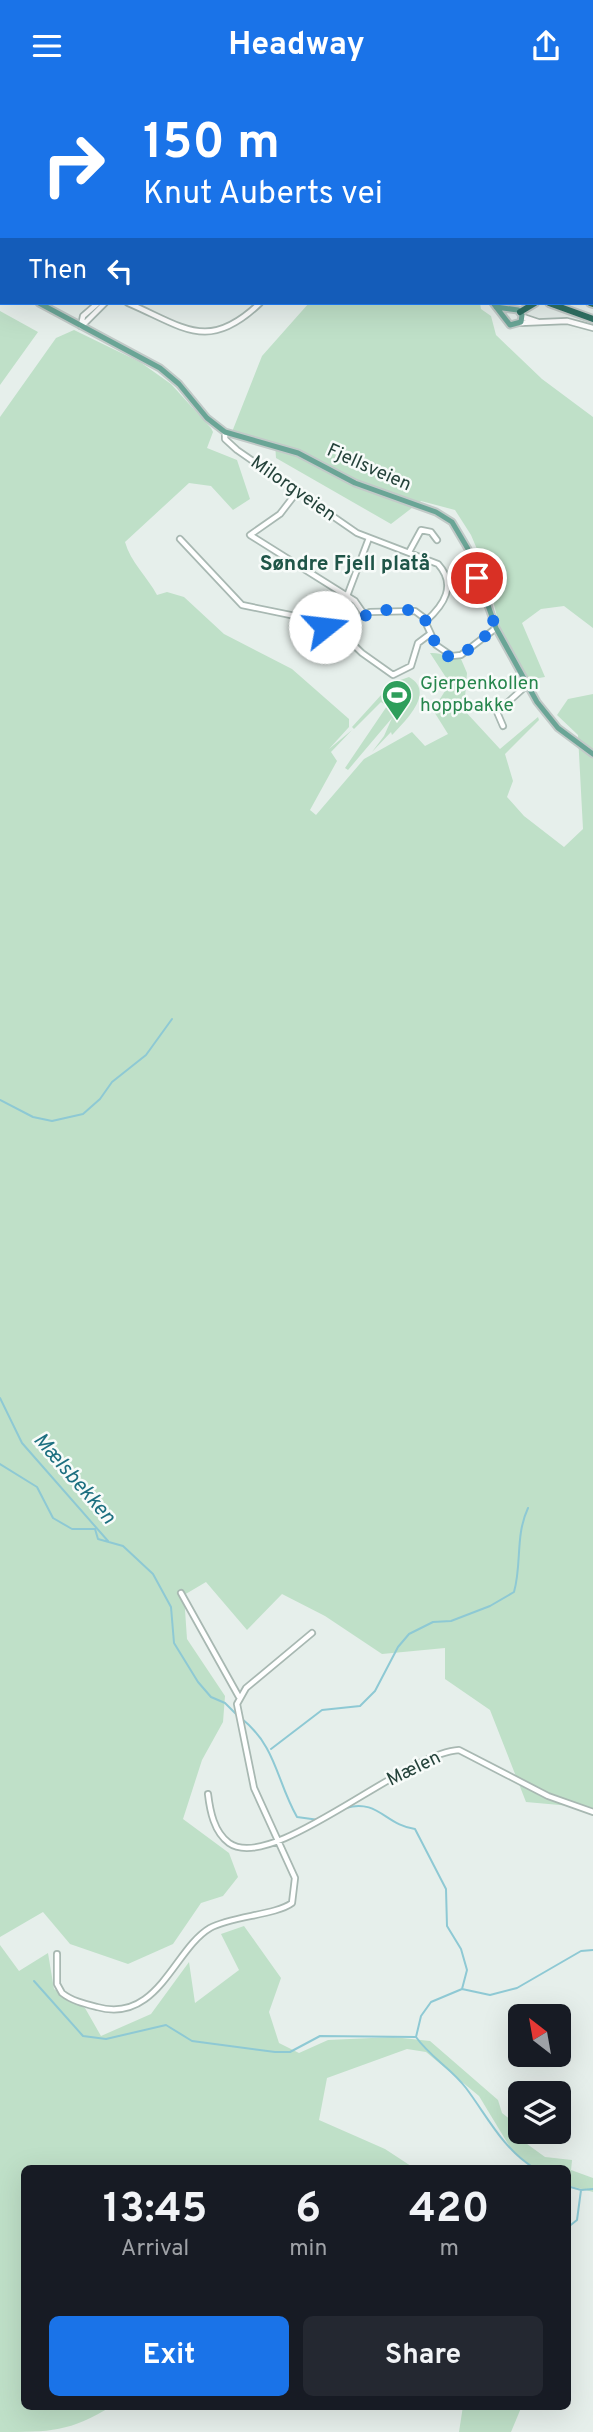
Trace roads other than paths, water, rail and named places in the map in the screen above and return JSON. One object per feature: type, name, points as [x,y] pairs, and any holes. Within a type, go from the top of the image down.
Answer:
[{"type":"highway","points":[[521,317],[533,305]]},
{"type":"highway","points":[[555,305],[593,317]]},
{"type":"highway","points":[[569,305],[593,317]]},
{"type":"main road","name":"Fjellsveien","points":[[42,305],[160,368],[179,384],[207,418],[225,432],[298,453],[368,489],[447,518],[458,529],[468,549],[496,628],[527,685],[552,722],[593,754]]},
{"type":"main road","points":[[495,305],[510,311],[521,317],[512,325],[495,305]]},
{"type":"main road","points":[[506,318],[510,311]]},
{"type":"street","points":[[81,327],[83,316],[96,305]]},
{"type":"street","points":[[81,327],[103,305]]},
{"type":"street","points":[[133,305],[201,333],[225,330],[257,305]]},
{"type":"street","points":[[521,317],[539,323],[574,321],[593,328]]},
{"type":"street","name":"Milorgveien","points":[[225,432],[225,439],[231,446],[369,538],[435,561],[448,583],[443,604],[426,621]]},
{"type":"street","points":[[297,492],[281,514],[250,535],[347,596],[364,614]]},
{"type":"street","points":[[410,552],[421,530],[431,532],[437,540]]},
{"type":"street","points":[[347,596],[369,538]]},
{"type":"street","points":[[180,539],[242,604],[303,617],[337,629],[375,611],[410,611],[421,614],[440,650],[456,656],[496,628]]},
{"type":"street","points":[[337,629],[362,653],[393,675],[411,666],[418,643],[430,634]]},
{"type":"street","points":[[503,726],[497,712],[527,685]]},
{"type":"street","points":[[57,1954],[57,1984],[60,1990],[71,1999],[111,2010],[140,2000],[159,1987],[209,1929],[290,1904],[295,1878],[251,1779],[239,1721],[239,1697],[181,1593]]},
{"type":"street","points":[[239,1697],[312,1633]]},
{"type":"street","name":"Mælen","points":[[277,1842],[411,1767],[454,1750],[467,1753],[548,1796],[593,1812]]},
{"type":"street","points":[[208,1794],[212,1818],[230,1843],[253,1847],[277,1842]]},
{"type":"waterway","points":[[0,1100],[33,1117],[52,1121],[83,1114],[100,1099],[112,1082],[146,1055],[172,1019]]},
{"type":"waterway","name":"Mælsbekken","points":[[0,1398],[22,1443],[108,1541]]},
{"type":"waterway","points":[[0,1464],[37,1487],[53,1518],[72,1529],[95,1529],[98,1539],[123,1546],[153,1574],[171,1607],[174,1643],[198,1682],[211,1697],[225,1703],[237,1715]]},
{"type":"waterway","points":[[271,1749],[322,1710],[360,1706],[375,1691],[398,1647],[409,1634],[433,1622],[451,1621],[490,1606],[514,1592],[521,1529],[528,1508]]},
{"type":"waterway","points":[[241,1718],[253,1729],[269,1752],[297,1817],[319,1820]]},
{"type":"waterway","points":[[346,1808],[357,1806],[374,1809],[405,1827],[415,1829],[446,1889],[447,1926],[461,1949],[467,1970],[462,1989]]},
{"type":"waterway","points":[[530,2165],[504,2142],[460,2081],[416,2037],[421,2016],[431,2002],[462,1989],[490,1995],[517,1988],[581,1951],[593,1950]]},
{"type":"waterway","points":[[34,1981],[83,2036],[106,2039],[166,2025],[192,2041],[275,2052],[290,2052],[320,2036],[416,2037]]},
{"type":"waterway","points":[[571,2187],[593,2189]]},
{"type":"waterway","points":[[571,2225],[577,2220],[581,2190]]},
{"type":"place","name":"Gjerpenkollen hoppbakke","points":[[397,722]]},
{"type":"district","name":"Søndre Fjell platå","points":[[345,564]]}]
